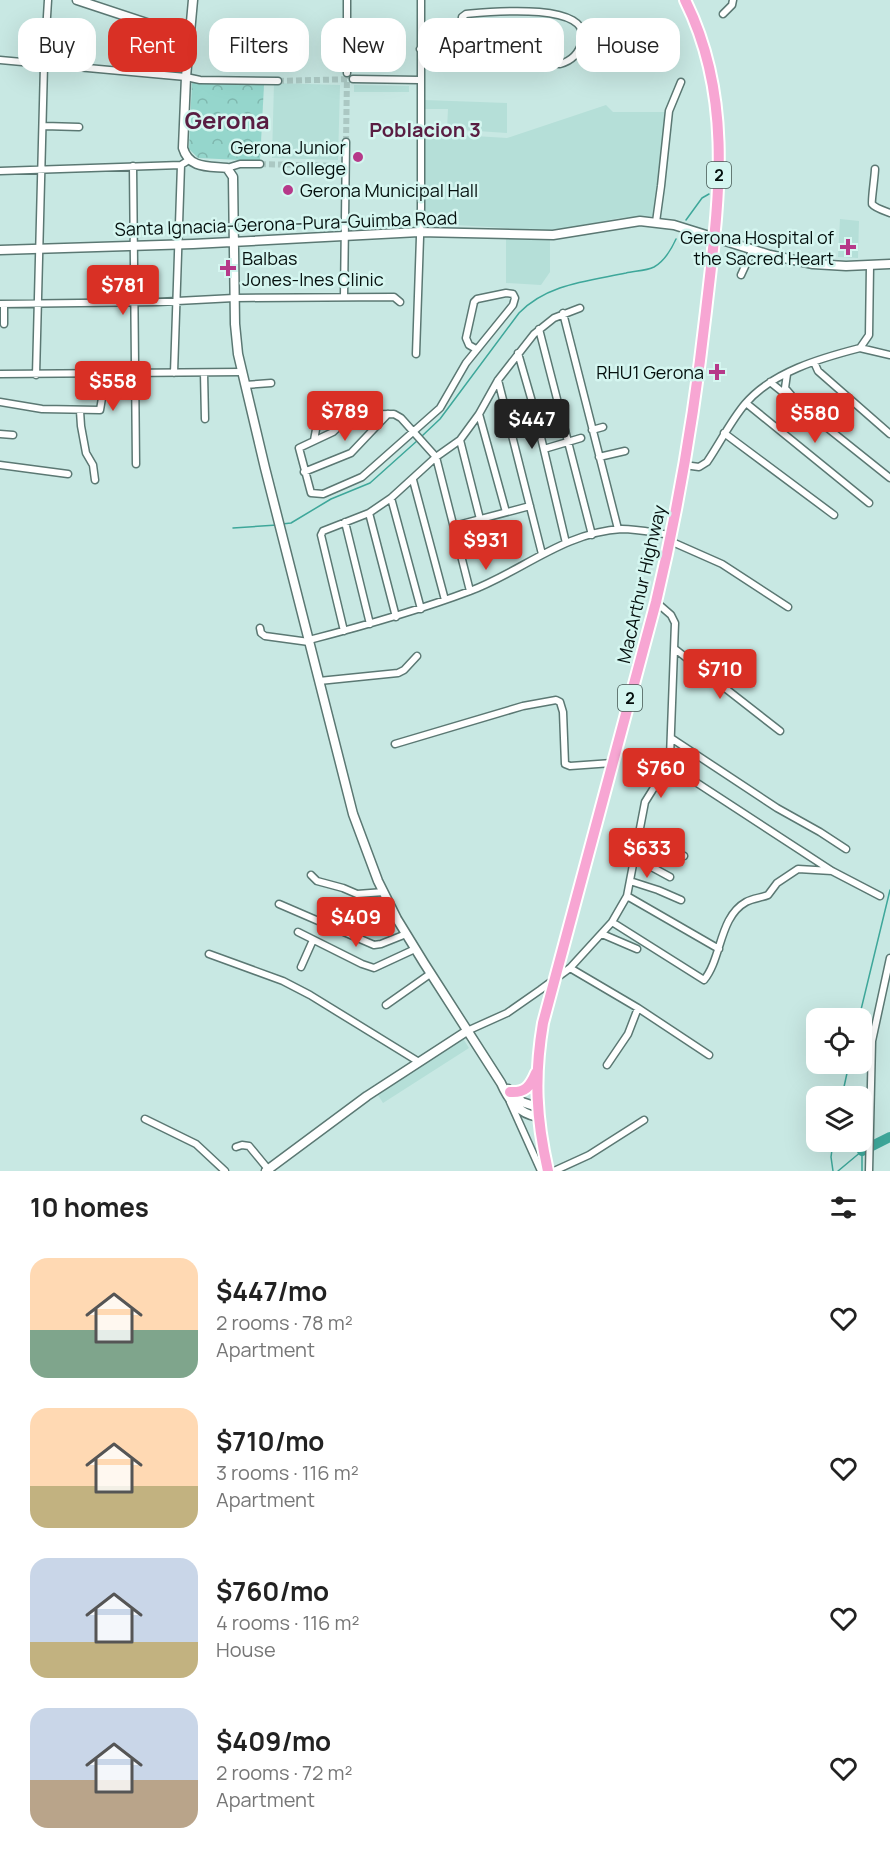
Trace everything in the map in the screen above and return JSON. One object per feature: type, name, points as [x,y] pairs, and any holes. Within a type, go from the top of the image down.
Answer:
[{"type":"highway","name":"MacArthur Highway","points":[[548,1171],[537,1112],[537,1070],[543,1023],[656,602],[671,538],[697,392],[719,193],[717,111],[704,46],[685,0]]},
{"type":"highway","points":[[510,1097],[527,1089],[537,1070]]},
{"type":"main road","points":[[77,0],[131,18]]},
{"type":"main road","points":[[191,18],[193,0]]},
{"type":"main road","points":[[186,72],[183,143],[185,162],[227,168],[232,173],[234,181],[236,341],[244,385],[353,814],[384,892],[430,974],[510,1097],[537,1112]]},
{"type":"main road","name":"Santa Ignacia-Gerona-Pura-Guimba Road","points":[[0,250],[419,232],[553,235],[640,220],[689,229],[791,260],[813,264],[870,266],[890,264]]},
{"type":"main road","points":[[267,1170],[341,1115],[467,1030]]},
{"type":"street","points":[[47,18],[48,0]]},
{"type":"street","points":[[346,0],[347,73]]},
{"type":"street","points":[[421,0],[421,18]]},
{"type":"street","points":[[723,14],[732,5],[733,0]]},
{"type":"street","points":[[502,12],[554,14],[574,20],[583,32],[579,49],[571,59],[562,63],[493,59],[458,53],[462,17],[466,14],[502,12]]},
{"type":"street","points":[[0,60],[18,62]]},
{"type":"street","points":[[96,69],[200,80],[278,81]]},
{"type":"street","points":[[36,375],[40,304],[45,72]]},
{"type":"street","points":[[416,354],[421,208],[419,72]]},
{"type":"street","points":[[353,79],[419,80]]},
{"type":"street","points":[[656,222],[669,111],[681,82]]},
{"type":"street","points":[[44,126],[79,127]]},
{"type":"street","points":[[344,297],[342,166],[346,142]]},
{"type":"street","points":[[0,171],[185,162],[174,373]]},
{"type":"street","points":[[227,168],[240,164],[260,164]]},
{"type":"street","points":[[133,166],[136,464]]},
{"type":"street","points":[[875,169],[871,201],[890,213]]},
{"type":"street","points":[[741,276],[753,249]]},
{"type":"street","points":[[860,348],[869,335],[870,266]]},
{"type":"street","points":[[351,415],[333,432],[300,448],[309,491],[314,495],[345,486],[373,469],[440,408],[476,349],[513,305],[515,298],[513,294],[506,293],[477,299],[474,302],[466,338],[469,345],[476,349]]},
{"type":"street","points":[[4,324],[2,304],[344,297],[394,297],[400,302]]},
{"type":"street","points":[[344,631],[321,533],[369,513],[391,498],[436,457],[460,440],[479,414],[498,380],[539,329],[563,313],[579,308]]},
{"type":"street","points":[[563,313],[618,530]]},
{"type":"street","points":[[539,329],[592,535]]},
{"type":"street","points":[[684,465],[699,467],[702,465],[746,403],[770,382],[814,362],[860,348],[890,355]]},
{"type":"street","points":[[518,353],[567,543]]},
{"type":"street","points":[[814,362],[818,372],[890,434]]},
{"type":"street","points":[[0,375],[242,372]]},
{"type":"street","points":[[204,373],[205,419]]},
{"type":"street","points":[[0,402],[42,410],[101,409],[106,374]]},
{"type":"street","points":[[787,374],[785,388],[795,401]]},
{"type":"street","points":[[498,380],[542,554]]},
{"type":"street","points":[[770,382],[890,478]]},
{"type":"street","points":[[244,385],[271,383]]},
{"type":"street","points":[[746,403],[869,503]]},
{"type":"street","points":[[81,411],[86,453],[93,465],[95,480]]},
{"type":"street","points":[[304,472],[351,453],[388,414]]},
{"type":"street","points":[[315,440],[317,421],[321,417],[388,414],[399,416],[436,457],[470,591]]},
{"type":"street","points":[[479,414],[506,512]]},
{"type":"street","points":[[592,430],[603,427]]},
{"type":"street","points":[[724,433],[834,515]]},
{"type":"street","points":[[0,434],[13,435]]},
{"type":"street","points":[[544,449],[581,438]]},
{"type":"street","points":[[460,440],[480,519]]},
{"type":"street","points":[[599,457],[625,451]]},
{"type":"street","points":[[0,465],[68,474]]},
{"type":"street","points":[[413,480],[445,600]]},
{"type":"street","points":[[391,498],[421,609]]},
{"type":"street","points":[[454,526],[530,506]]},
{"type":"street","points":[[369,513],[396,617]]},
{"type":"street","points":[[345,522],[370,624]]},
{"type":"street","points":[[260,628],[261,633],[265,636],[309,641],[421,609],[470,591],[567,543],[618,530],[671,538],[722,564],[788,607]]},
{"type":"street","points":[[467,1030],[520,1005],[570,968],[612,922],[627,896],[645,802],[668,764],[671,738],[674,619],[656,602]]},
{"type":"street","points":[[675,649],[780,731]]},
{"type":"street","points":[[319,681],[398,673],[417,656]]},
{"type":"street","points":[[395,744],[501,712],[556,700],[560,702],[563,712],[565,764],[570,766],[612,763]]},
{"type":"street","points":[[671,738],[777,808],[846,849]]},
{"type":"street","points":[[668,764],[832,871],[880,896]]},
{"type":"street","points":[[640,833],[684,856]]},
{"type":"street","points":[[638,842],[675,860]]},
{"type":"street","points":[[635,858],[670,878]]},
{"type":"street","points":[[612,922],[704,980],[731,917],[746,902],[768,895],[777,883],[798,869],[832,871]]},
{"type":"street","points":[[311,875],[317,881],[357,894],[384,892]]},
{"type":"street","points":[[630,881],[681,900]]},
{"type":"street","points":[[627,896],[719,949]]},
{"type":"street","points":[[279,904],[374,945],[406,934]]},
{"type":"street","points":[[298,932],[374,968],[415,949]]},
{"type":"street","points":[[602,934],[638,949]]},
{"type":"street","points":[[301,967],[314,940]]},
{"type":"street","points":[[209,954],[292,986],[341,1013],[419,1062]]},
{"type":"street","points":[[868,1171],[873,1033],[890,957]]},
{"type":"street","points":[[570,968],[638,1008],[709,1055]]},
{"type":"street","points":[[386,1005],[430,974]]},
{"type":"street","points":[[607,1065],[628,1034],[638,1008]]},
{"type":"street","points":[[510,1097],[541,1171]]},
{"type":"street","points":[[145,1119],[196,1144],[225,1171]]},
{"type":"street","points":[[554,1171],[590,1155],[644,1120]]},
{"type":"street","points":[[236,1147],[249,1146],[267,1170]]},
{"type":"shaded area","points":[[274,83],[340,85],[338,160],[272,158]]},
{"type":"shaded area","points":[[354,85],[409,86],[409,92],[354,92]]},
{"type":"shaded area","points":[[424,100],[507,103],[507,133],[447,129],[448,109],[423,109]]},
{"type":"shaded area","points":[[606,105],[613,112],[668,112],[653,216],[619,218],[555,231],[423,223],[425,133],[507,138]]},
{"type":"shaded area","name":"Gerona Hospital of the Sacred Heart","points":[[840,219],[859,221],[858,258],[838,257]]},
{"type":"shaded area","points":[[506,239],[550,239],[550,272],[541,285],[506,283]]},
{"type":"shaded area","points":[[462,1037],[469,1048],[383,1103],[376,1092]]},
{"type":"green space","points":[[192,81],[264,85],[260,161],[198,158],[189,149]]},
{"type":"waterway","points":[[686,220],[702,198],[709,194]]},
{"type":"waterway","points":[[422,436],[440,419],[519,313],[530,303],[569,285],[654,267],[667,255],[676,239]]},
{"type":"waterway","points":[[282,524],[291,523],[331,499],[370,483],[418,440]]},
{"type":"waterway","points":[[233,528],[277,525]]},
{"type":"waterway","points":[[861,1008],[890,890]]},
{"type":"waterway","points":[[844,1086],[847,1074]]},
{"type":"waterway","points":[[872,1146],[890,1137]]},
{"type":"waterway","points":[[832,1152],[833,1171]]},
{"type":"waterway","points":[[838,1171],[861,1152]]},
{"type":"waterway","points":[[862,1152],[862,1171]]},
{"type":"tunnel","points":[[346,142],[347,76]]},
{"type":"tunnel","points":[[278,81],[353,79]]},
{"type":"tunnel","points":[[260,164],[339,166]]},
{"type":"place","name":"Gerona Junior College","points":[[358,157]]},
{"type":"place","name":"Gerona Municipal Hall","points":[[288,190]]},
{"type":"place","name":"Gerona Hospital of the Sacred Heart","points":[[848,247]]},
{"type":"place","name":"Balbas Jones-Ines Clinic","points":[[228,268]]},
{"type":"place","name":"RHU1 Gerona","points":[[717,372]]},
{"type":"district","name":"Gerona","points":[[227,119]]},
{"type":"district","name":"Poblacion 3","points":[[425,129]]}]
